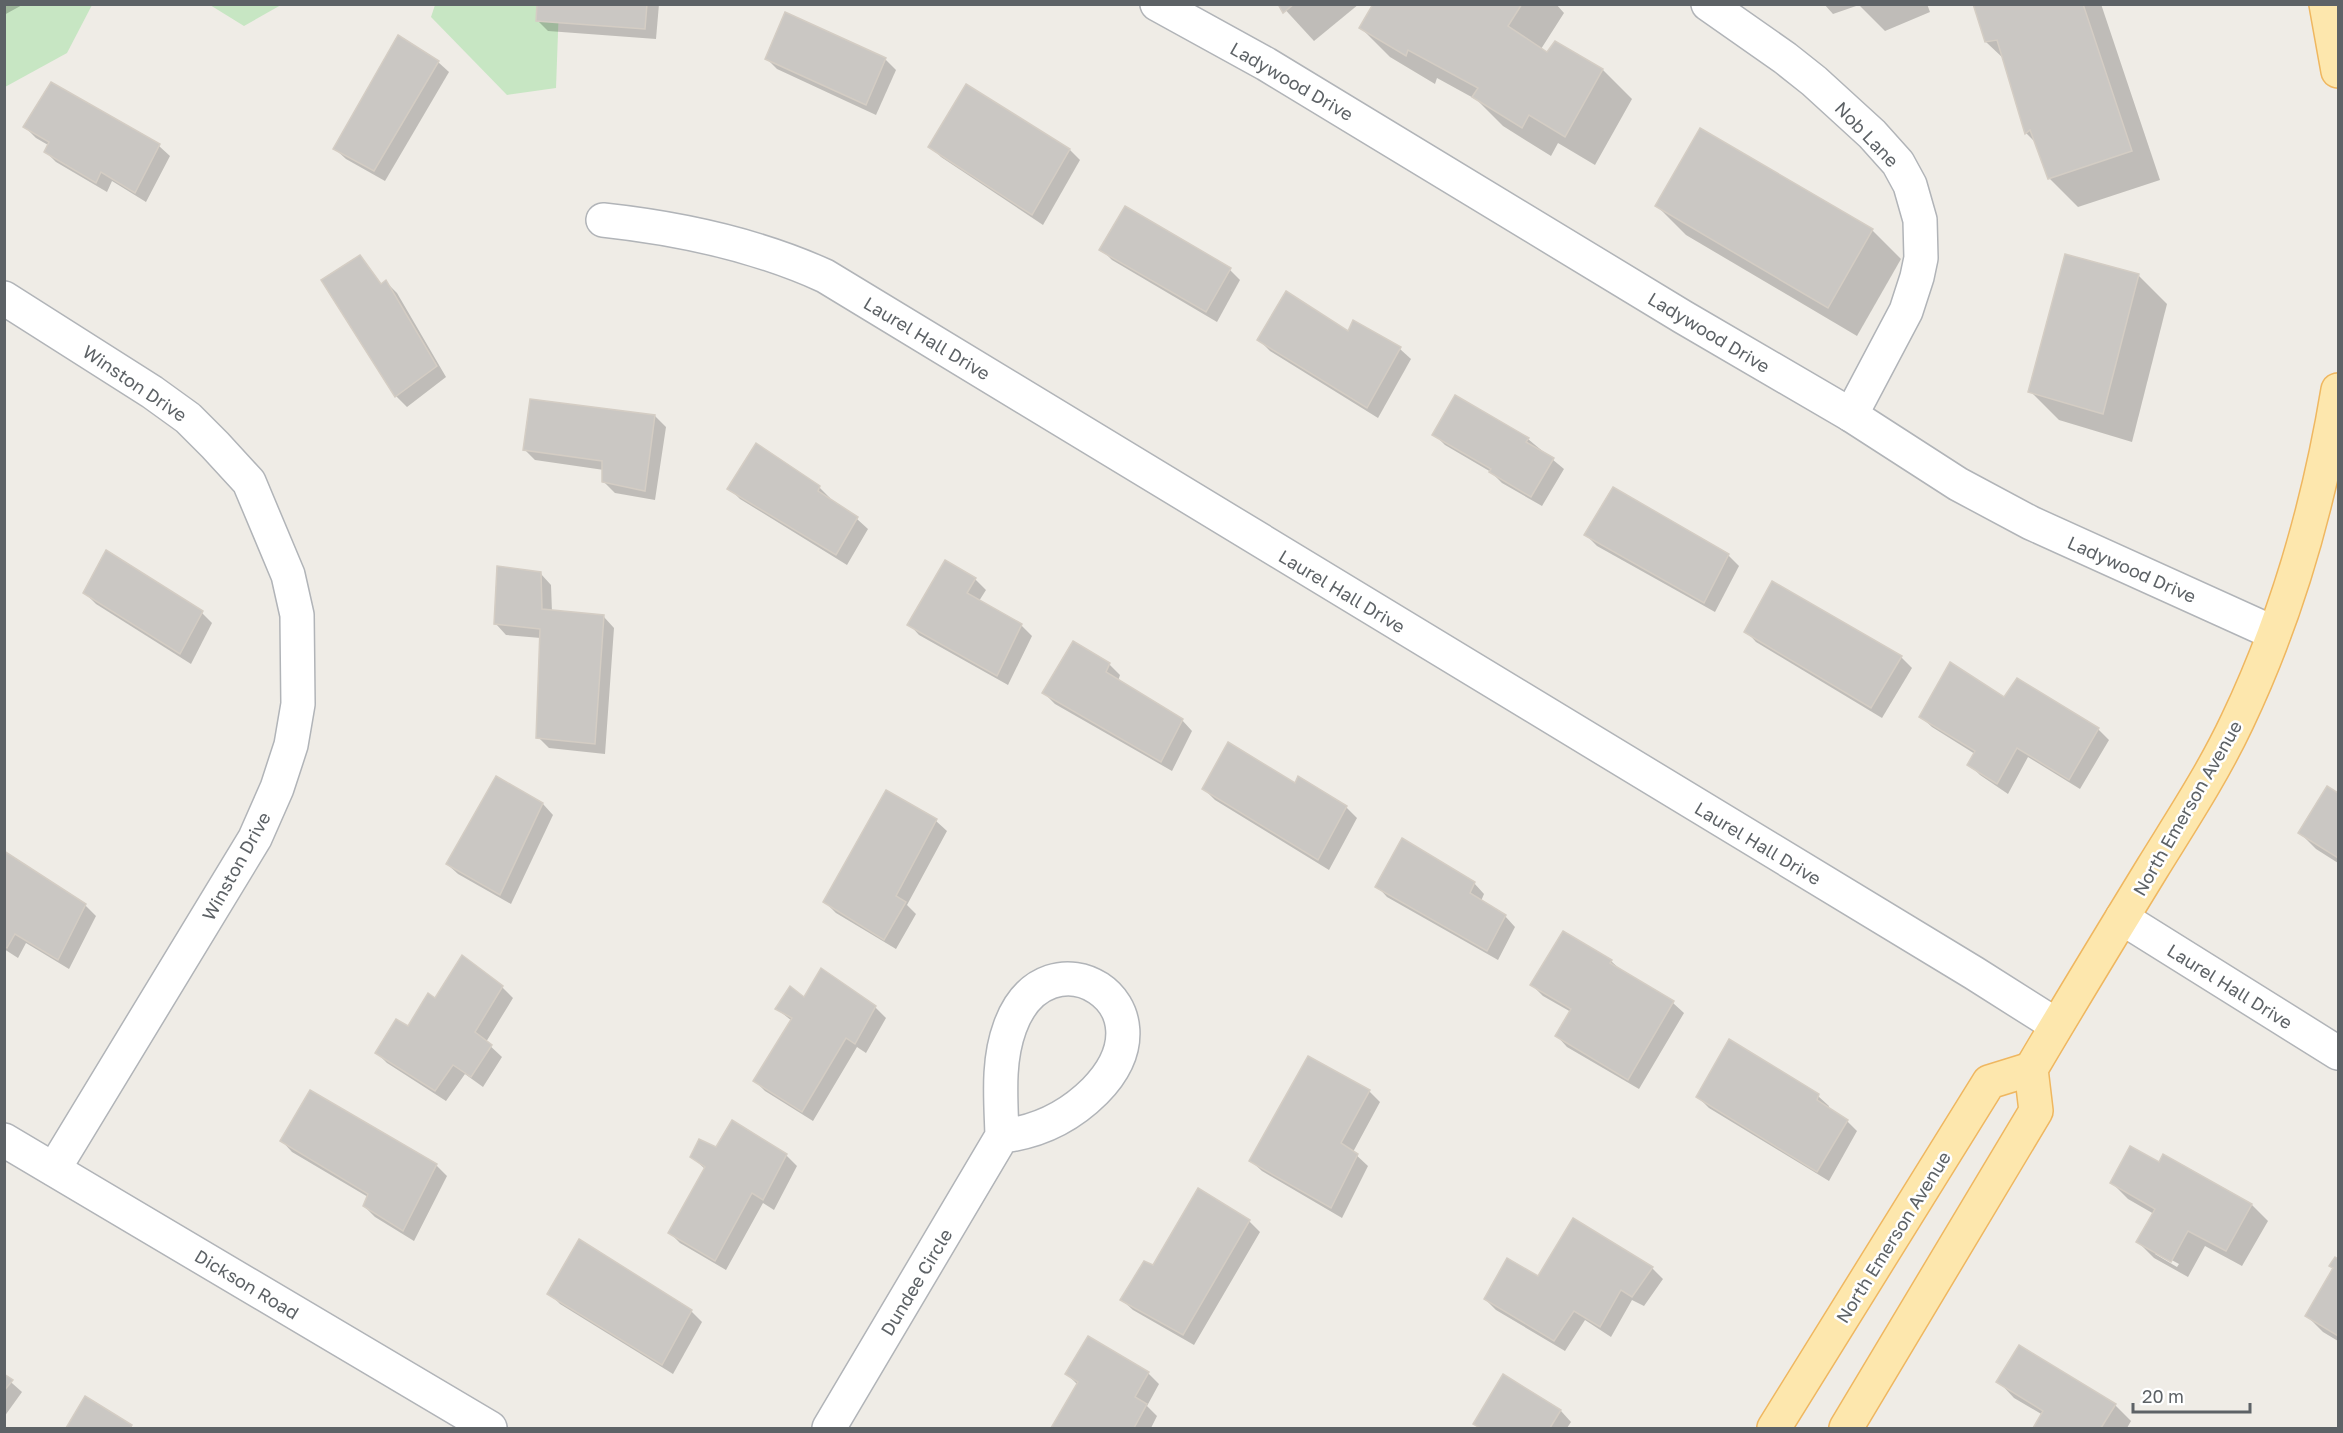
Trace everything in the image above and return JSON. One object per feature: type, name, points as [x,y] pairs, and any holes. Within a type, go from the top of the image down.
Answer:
[{"type":"main road","points":[[2326,4],[2338,71]]},
{"type":"main road","name":"North Emerson Avenue","points":[[1774,1428],[1989,1083],[2031,1068],[2218,759],[2248,697],[2274,633],[2307,538],[2330,444],[2338,390]]},
{"type":"main road","points":[[1846,1428],[2036,1111],[2031,1068]]},
{"type":"street","name":"Ladywood Drive","points":[[1157,4],[1266,64],[1683,317],[1851,415],[1958,484],[2031,523],[2274,633]]},
{"type":"street","name":"Nob Lane","points":[[1708,4],[1785,57],[1814,81],[1872,134],[1898,163],[1910,185],[1920,220],[1921,258],[1917,277],[1906,311],[1851,415]]},
{"type":"street","name":"Laurel Hall Drive","points":[[603,220],[641,224],[715,240],[771,255],[825,276],[1974,973],[2056,1025]]},
{"type":"street","name":"Winston Drive","points":[[4,298],[152,392],[188,418],[215,445],[249,482],[288,575],[297,615],[298,704],[291,745],[277,788],[255,838],[54,1169]]},
{"type":"street","name":"Laurel Hall Drive","points":[[2122,918],[2338,1053]]},
{"type":"street","points":[[1061,978],[1081,980],[1097,988],[1111,998],[1122,1016],[1124,1031],[1118,1057],[1101,1085],[1081,1105],[1056,1121],[1027,1134],[1002,1136],[1000,1086],[1004,1054],[1010,1026],[1026,1000],[1041,985],[1061,978]]},
{"type":"street","name":"Dundee Circle","points":[[829,1428],[1002,1136]]},
{"type":"street","name":"Dickson Road","points":[[4,1140],[490,1428]]},
{"type":"green space","points":[[5,4],[92,5],[67,53],[5,87]]},
{"type":"green space","points":[[210,4],[281,5],[244,26]]},
{"type":"green space","points":[[435,5],[559,5],[556,88],[507,95],[431,17]]},
{"type":"building","points":[[537,4],[647,4],[645,29],[536,21]]},
{"type":"building","points":[[1278,4],[1294,4],[1283,13]]},
{"type":"building","points":[[1373,4],[1522,4],[1508,26],[1547,52],[1555,41],[1603,69],[1565,137],[1529,115],[1522,128],[1472,97],[1478,88],[1408,50],[1406,56],[1359,28]]},
{"type":"building","points":[[1973,4],[2083,4],[2132,151],[2048,179],[2030,130],[2025,134],[1997,40],[1985,42]]},
{"type":"building","points":[[785,12],[886,58],[866,105],[765,59]]},
{"type":"building","points":[[398,35],[439,61],[374,171],[333,149]]},
{"type":"building","points":[[51,82],[160,144],[135,193],[101,172],[96,183],[44,152],[49,142],[23,127]]},
{"type":"building","points":[[966,84],[1070,149],[1032,215],[928,147]]},
{"type":"building","points":[[1700,128],[1873,229],[1828,308],[1655,206]]},
{"type":"building","points":[[1125,206],[1231,268],[1206,312],[1099,250]]},
{"type":"building","points":[[2065,254],[2139,274],[2103,414],[2028,392]]},
{"type":"building","points":[[360,255],[381,284],[386,280],[437,366],[395,397],[321,280]]},
{"type":"building","points":[[1286,291],[1348,331],[1353,320],[1401,347],[1367,408],[1257,340]]},
{"type":"building","points":[[1455,395],[1529,438],[1526,442],[1554,458],[1531,497],[1489,472],[1491,469],[1432,435]]},
{"type":"building","points":[[530,399],[655,415],[645,491],[602,482],[602,461],[523,450]]},
{"type":"building","points":[[756,443],[820,486],[818,491],[858,517],[836,555],[727,489]]},
{"type":"building","points":[[1613,487],[1729,554],[1704,603],[1584,535]]},
{"type":"building","points":[[106,550],[203,611],[180,654],[83,593]]},
{"type":"building","points":[[945,560],[976,578],[967,593],[1022,624],[997,676],[907,625]]},
{"type":"building","points":[[497,566],[541,572],[542,609],[604,615],[595,744],[536,738],[540,629],[494,624]]},
{"type":"building","points":[[1772,581],[1902,656],[1871,708],[1744,632]]},
{"type":"building","points":[[1073,641],[1110,663],[1106,672],[1183,719],[1161,762],[1042,693]]},
{"type":"building","points":[[1950,662],[2004,697],[2017,678],[2099,728],[2069,780],[2017,748],[1997,784],[1967,765],[1975,751],[1919,717]]},
{"type":"building","points":[[1228,742],[1295,783],[1298,776],[1347,806],[1318,860],[1202,789]]},
{"type":"building","points":[[496,776],[543,803],[500,895],[446,864]]},
{"type":"building","points":[[2327,786],[2338,793],[2338,858],[2298,833]]},
{"type":"building","points":[[886,790],[937,819],[896,896],[906,902],[884,940],[823,902]]},
{"type":"building","points":[[1402,838],[1475,882],[1470,893],[1506,915],[1487,951],[1375,887]]},
{"type":"building","points":[[4,851],[86,904],[58,960],[15,934],[7,948],[4,946]]},
{"type":"building","points":[[1563,931],[1612,960],[1610,963],[1674,1001],[1628,1080],[1555,1036],[1571,1009],[1530,985]]},
{"type":"building","points":[[462,955],[503,986],[475,1032],[492,1045],[471,1077],[453,1065],[435,1091],[375,1053],[396,1019],[408,1026],[428,993],[435,998]]},
{"type":"building","points":[[821,968],[876,1006],[855,1044],[846,1038],[802,1112],[753,1081],[792,1018],[775,1009],[790,986],[804,997]]},
{"type":"building","points":[[1729,1039],[1819,1094],[1817,1100],[1848,1120],[1817,1172],[1696,1097]]},
{"type":"building","points":[[1308,1056],[1370,1090],[1341,1143],[1358,1154],[1331,1208],[1249,1161]]},
{"type":"building","points":[[310,1090],[437,1164],[403,1231],[363,1206],[368,1194],[280,1141]]},
{"type":"building","points":[[732,1120],[787,1154],[763,1200],[752,1193],[715,1261],[668,1233],[705,1167],[690,1157],[699,1139],[716,1147]]},
{"type":"building","points":[[2130,1146],[2159,1162],[2163,1154],[2252,1204],[2226,1251],[2188,1231],[2171,1262],[2136,1242],[2155,1209],[2110,1183]]},
{"type":"building","points":[[1198,1188],[1250,1220],[1183,1335],[1120,1300],[1144,1261],[1153,1265]]},
{"type":"building","points":[[1573,1218],[1653,1267],[1632,1297],[1621,1290],[1600,1327],[1574,1311],[1554,1341],[1484,1299],[1507,1258],[1538,1276]]},
{"type":"building","points":[[579,1239],[692,1310],[662,1365],[547,1294]]},
{"type":"building","points":[[2335,1257],[2338,1259],[2338,1336],[2305,1316],[2333,1268],[2329,1266]]},
{"type":"building","points":[[1088,1336],[1149,1372],[1135,1397],[1147,1404],[1134,1428],[1051,1428],[1078,1382],[1065,1374]]},
{"type":"building","points":[[2019,1345],[2116,1404],[2101,1428],[2033,1428],[2043,1411],[1996,1382]]},
{"type":"building","points":[[4,1374],[13,1380],[4,1391]]},
{"type":"building","points":[[1503,1374],[1561,1410],[1550,1428],[1480,1428],[1473,1424]]},
{"type":"building","points":[[85,1396],[132,1425],[130,1428],[66,1428]]}]
